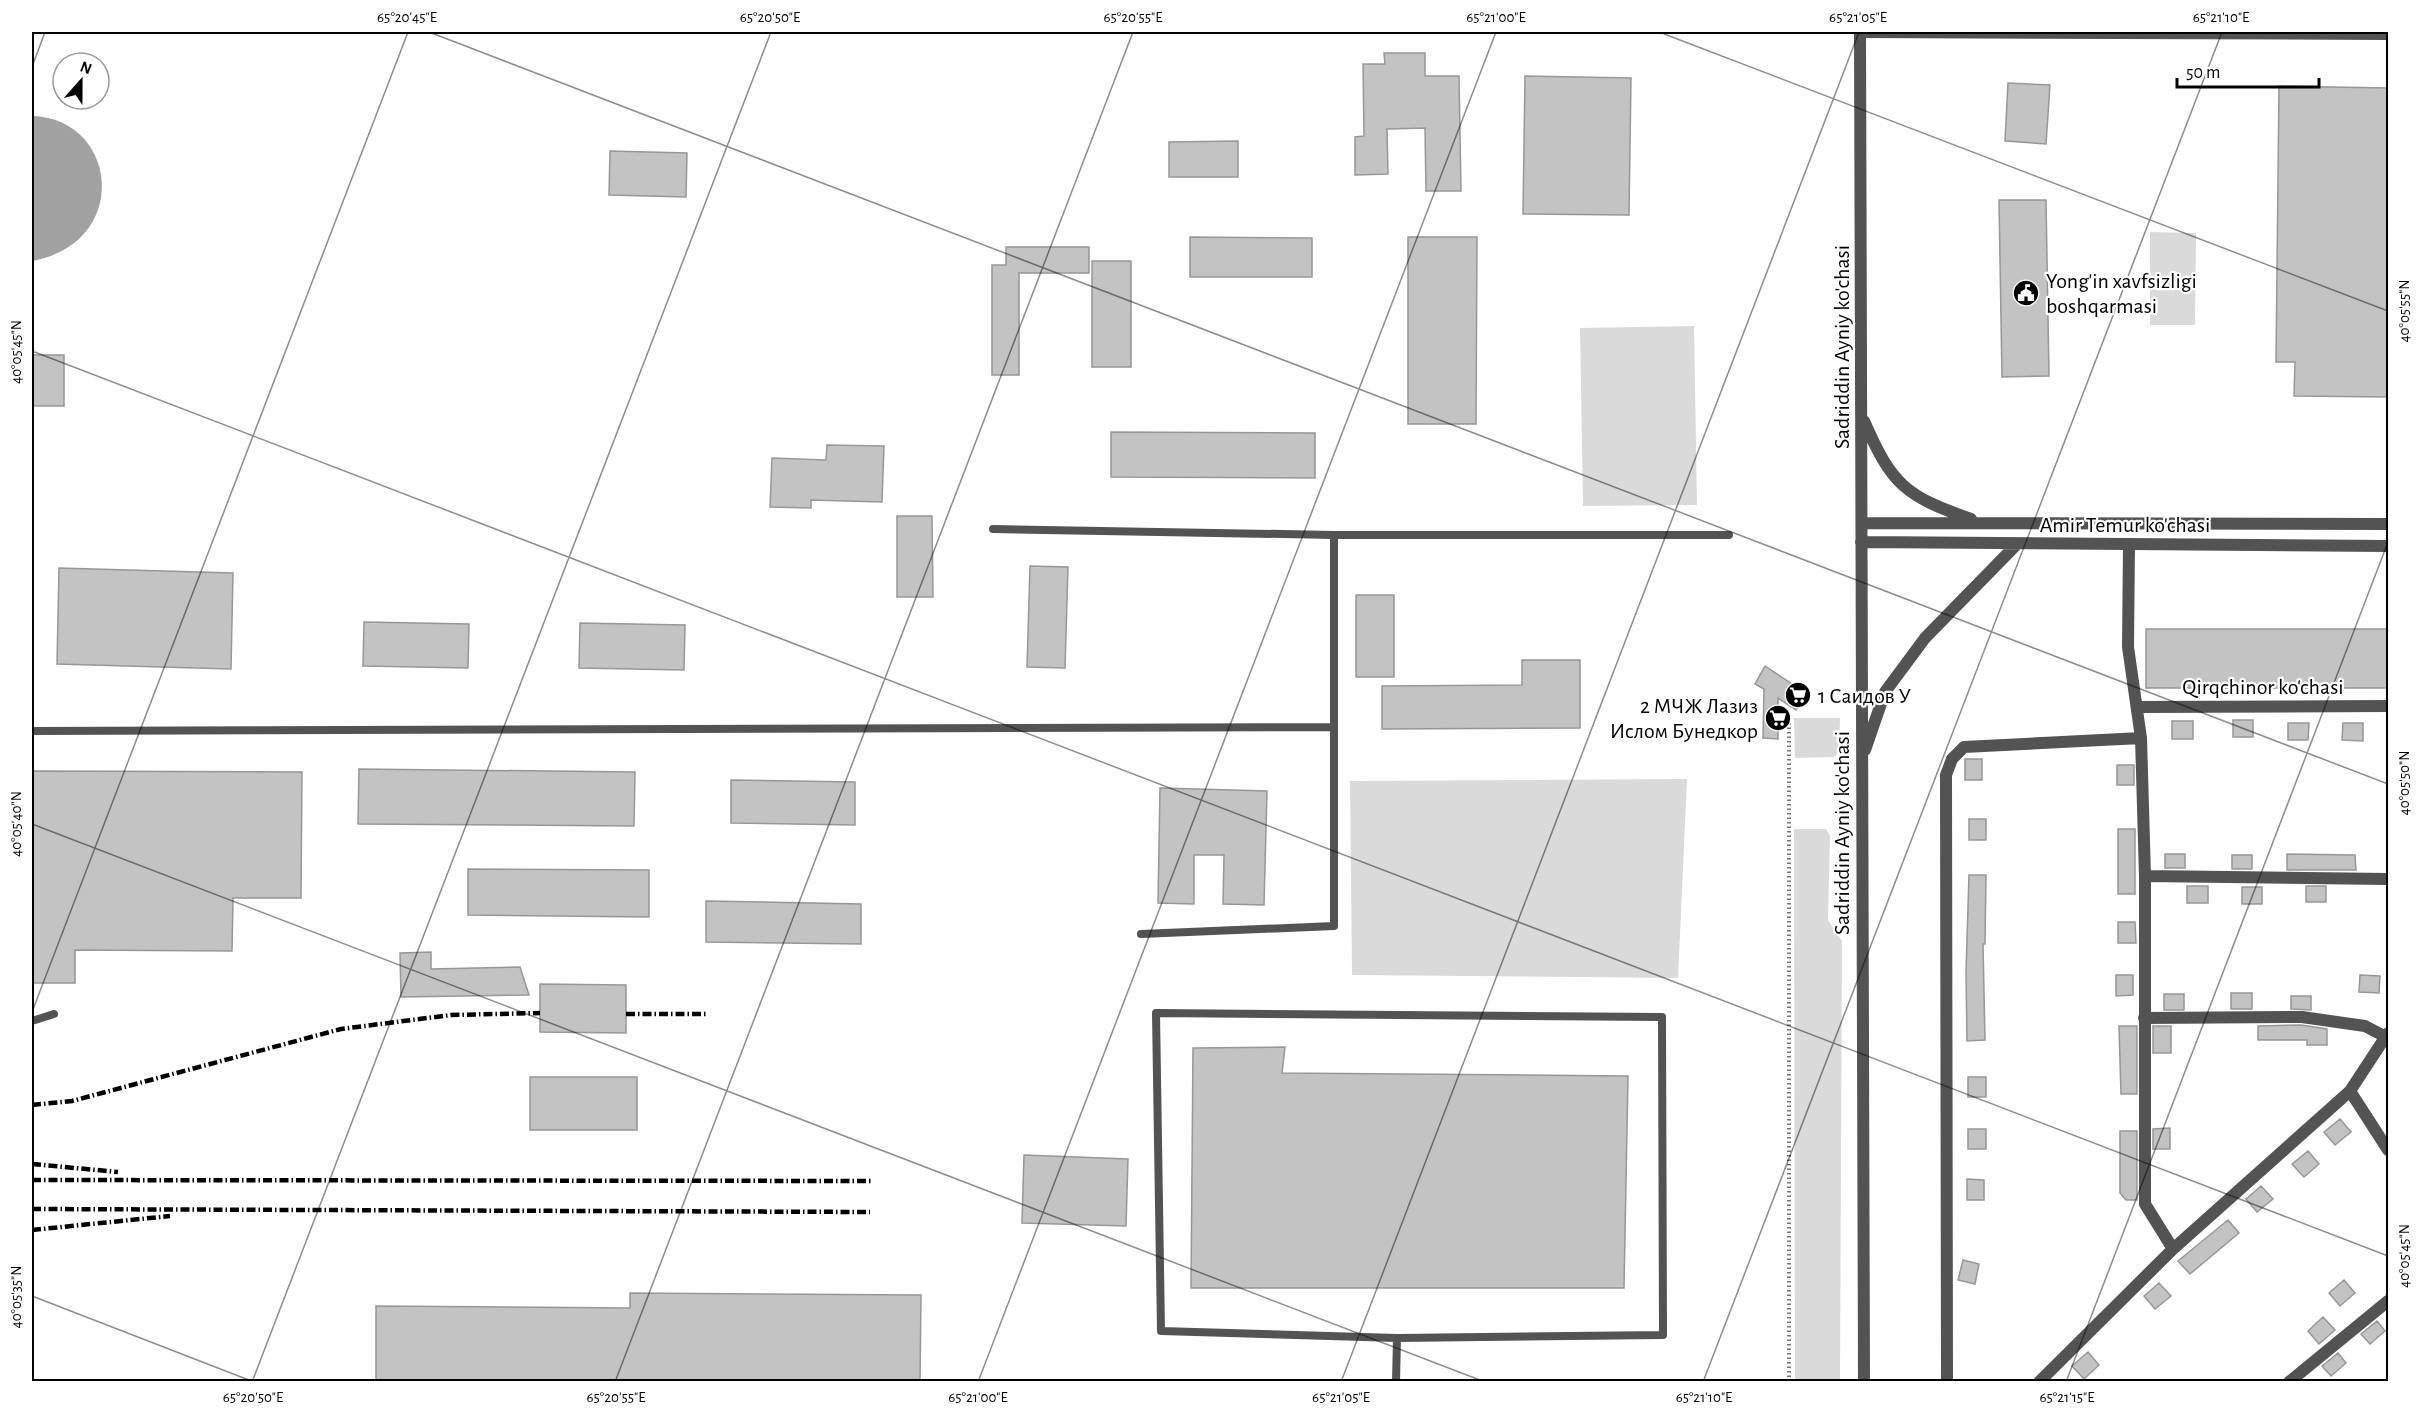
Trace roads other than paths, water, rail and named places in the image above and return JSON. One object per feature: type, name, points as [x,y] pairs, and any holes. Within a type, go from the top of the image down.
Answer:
[{"type":"street","name":"Sadriddin Ayniy ko'chasi","points":[[1860,32],[1864,1382]]},
{"type":"street","points":[[1862,416],[1882,462],[1898,483],[1916,497],[1938,508],[1981,522]]},
{"type":"street","name":"Amir Temur ko'chasi","points":[[1862,523],[2388,524]]},
{"type":"street","name":"Amir Temur ko'chasi","points":[[1861,542],[2388,546]]},
{"type":"street","points":[[1862,756],[1885,692],[1925,638],[2017,544]]},
{"type":"street","points":[[2129,544],[2128,647],[2141,738],[2145,876],[2145,1204],[2174,1249]]},
{"type":"street","name":"Qirqchinor ko'chasi","points":[[2137,707],[2388,706]]},
{"type":"street","points":[[1947,1382],[1946,775],[1952,759],[1964,747],[2141,738]]},
{"type":"street","points":[[2145,876],[2388,879]]},
{"type":"street","points":[[2039,1382],[2174,1249],[2350,1091],[2387,1035],[2365,1026],[2302,1017],[2144,1018]]},
{"type":"street","points":[[2350,1091],[2388,1150]]},
{"type":"street","points":[[2289,1382],[2388,1301]]},
{"type":"lane","points":[[1860,32],[2268,33],[2388,36]]},
{"type":"lane","points":[[993,529],[1334,535],[1729,535]]},
{"type":"lane","points":[[1142,934],[1334,926],[1334,535]]},
{"type":"lane","points":[[32,731],[1334,727]]},
{"type":"lane","points":[[1156,1013],[1662,1017],[1663,1335],[1397,1338],[1161,1331],[1156,1013]]},
{"type":"lane","points":[[32,1020],[54,1014]]},
{"type":"lane","points":[[1396,1382],[1397,1338]]},
{"type":"railway","points":[[32,1105],[72,1101],[341,1029],[451,1015],[540,1013]]},
{"type":"railway","points":[[626,1014],[706,1014]]},
{"type":"railway","points":[[32,1164],[118,1172]]},
{"type":"railway","points":[[32,1180],[873,1181]]},
{"type":"railway","points":[[32,1209],[870,1212]]},
{"type":"railway","points":[[32,1230],[170,1216]]},
{"type":"place","name":"Yong'in xavfsizligi boshqarmasi","points":[[2026,293]]},
{"type":"place","name":"1 Саидов У","points":[[1798,695]]},
{"type":"place","name":"2 МЧЖ Лазиз Ислом Бунедкор","points":[[1778,718]]}]
